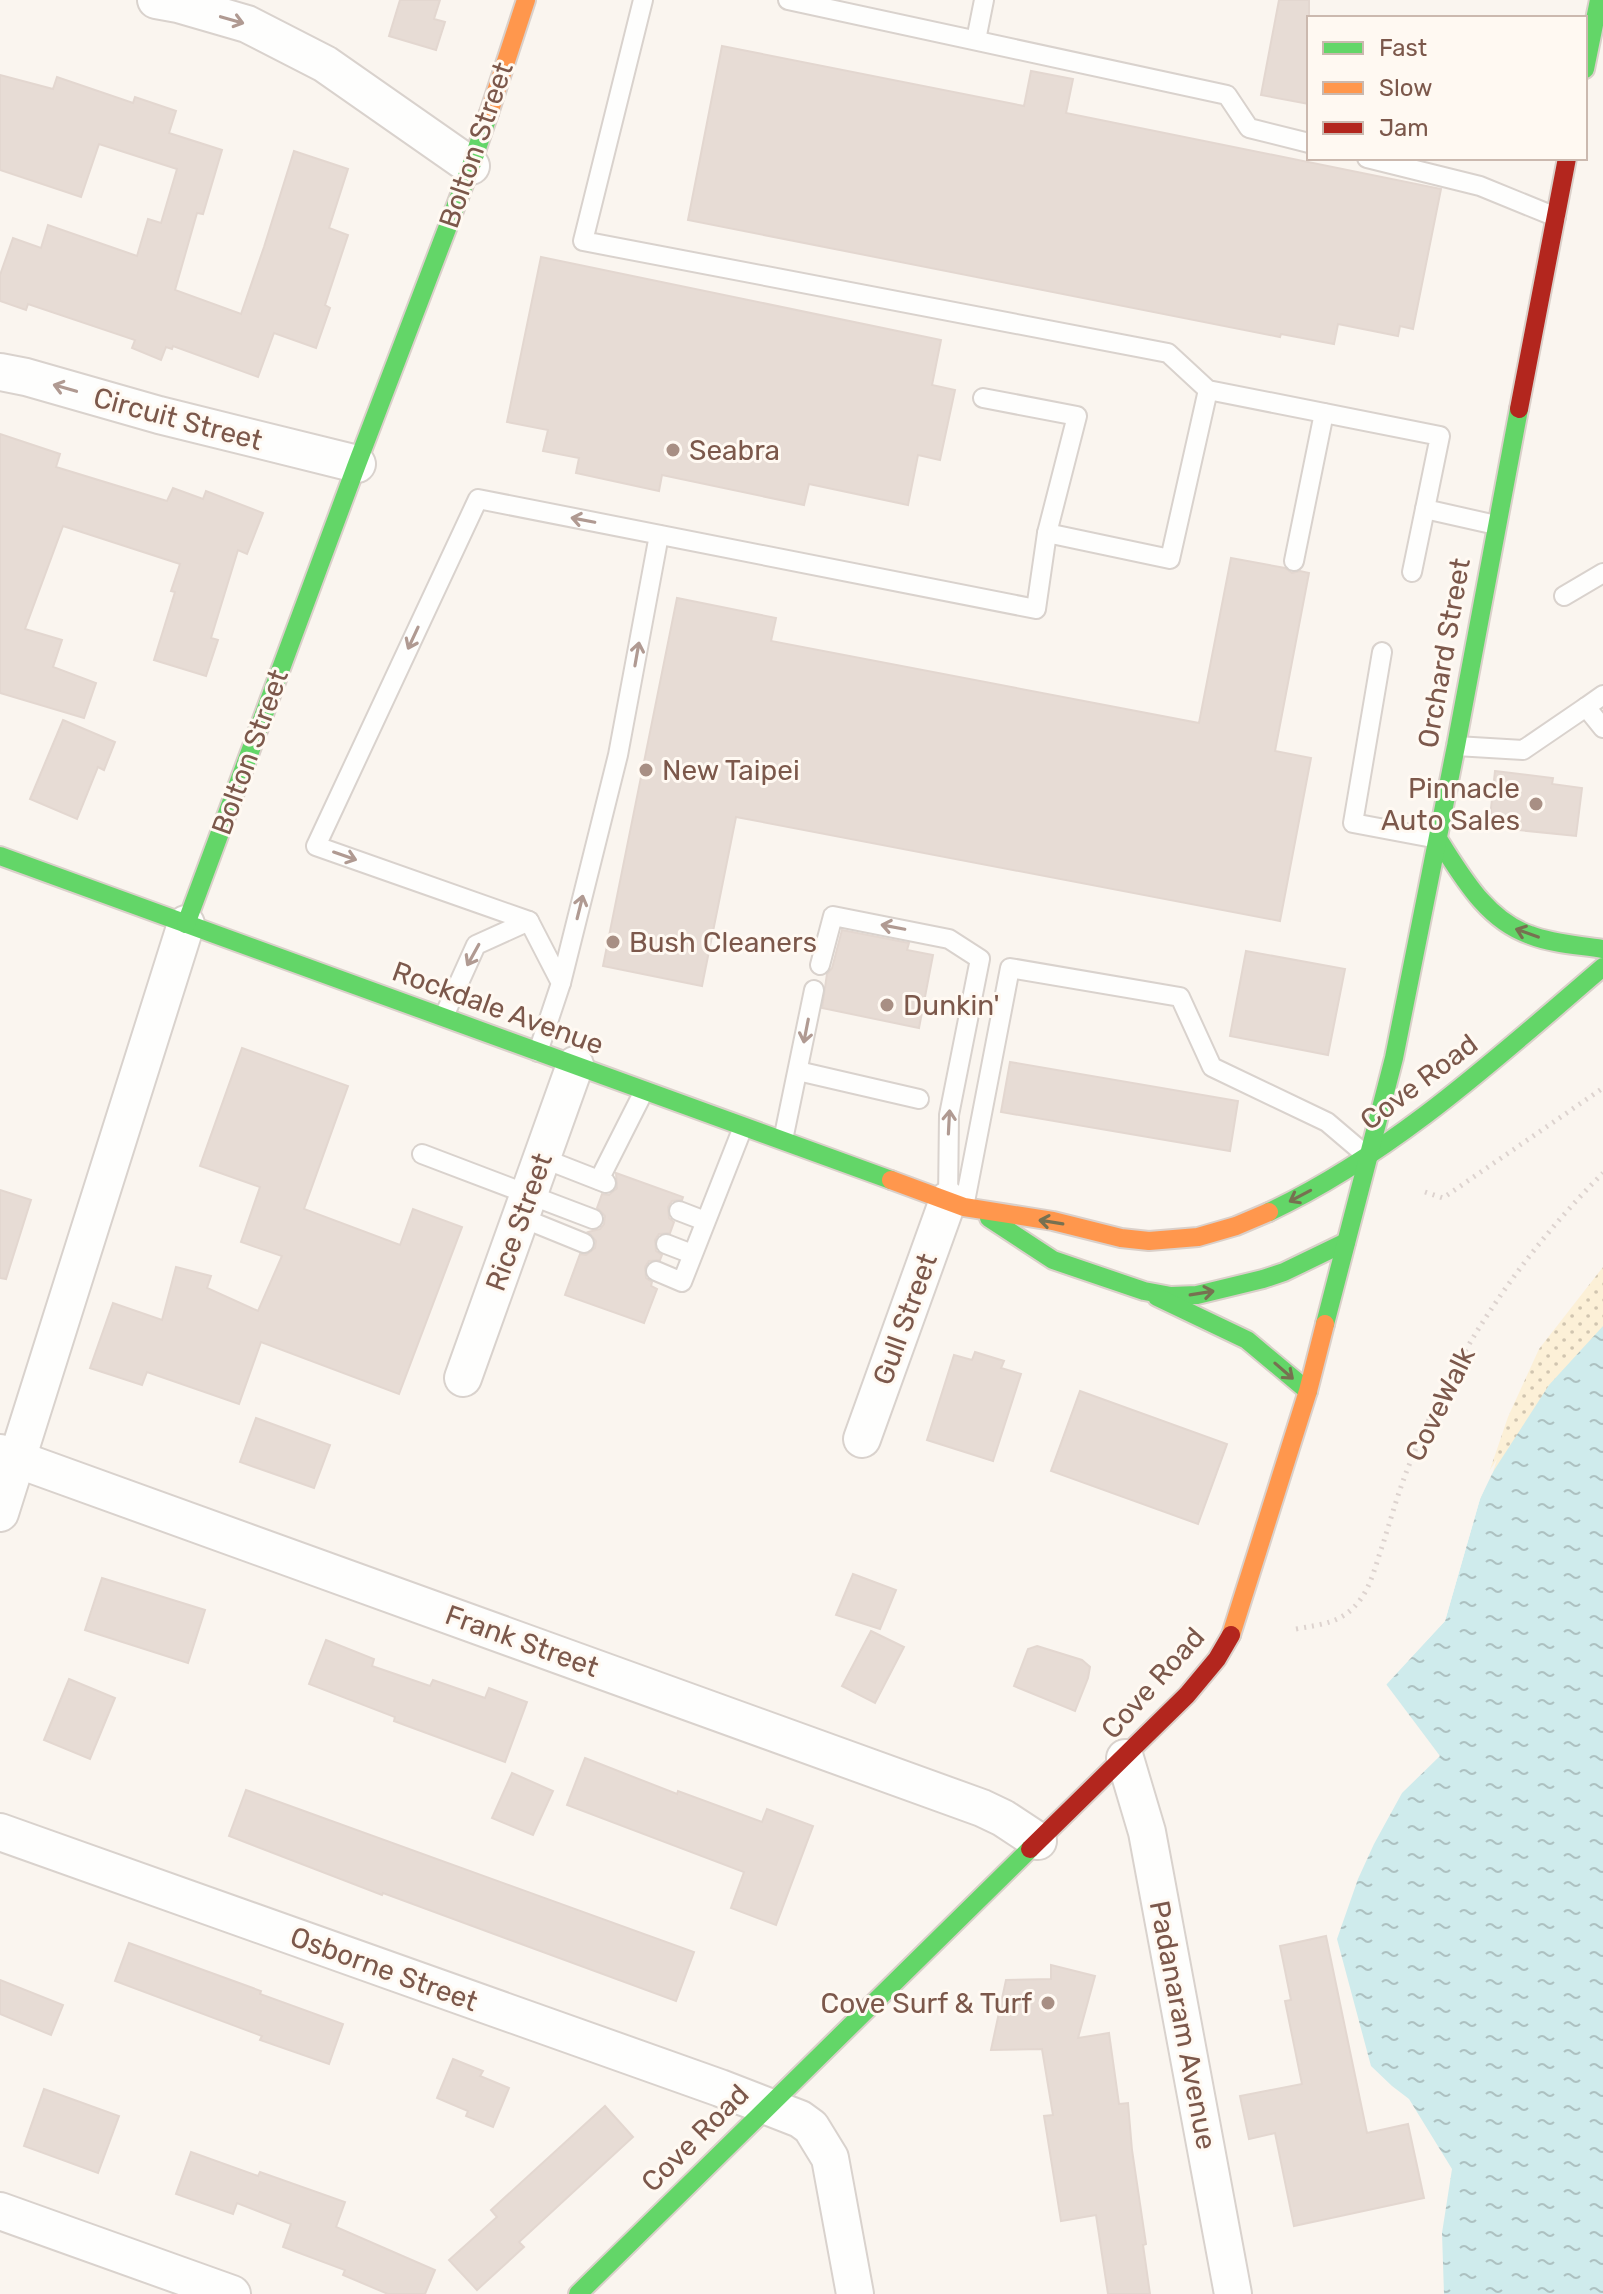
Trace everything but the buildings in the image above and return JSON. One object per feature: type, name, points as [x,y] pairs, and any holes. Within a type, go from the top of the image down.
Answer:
[{"type":"main road","name":"Bolton Street","points":[[186,924],[471,166],[526,0]]},
{"type":"main road","points":[[1587,59],[1599,0]]},
{"type":"main road","name":"Orchard Street","points":[[1367,1156],[1394,1058],[1438,839],[1567,160]]},
{"type":"main road","points":[[1438,839],[1483,902],[1504,922],[1535,937],[1603,949]]},
{"type":"main road","name":"Rockdale Avenue","points":[[0,856],[963,1206],[1065,1224],[1128,1240],[1179,1240],[1216,1232],[1276,1208],[1367,1156]]},
{"type":"main road","name":"Cove Road","points":[[578,2294],[1125,1758],[1187,1695],[1228,1644],[1240,1615],[1308,1391],[1367,1156],[1488,1067],[1603,967]]},
{"type":"main road","name":"Rockdale Avenue","points":[[963,1206],[1053,1260],[1144,1291],[1171,1296],[1197,1295],[1284,1272],[1346,1242]]},
{"type":"main road","points":[[1144,1291],[1247,1340],[1308,1391]]},
{"type":"street","points":[[156,0],[247,24],[325,64],[471,166]]},
{"type":"street","name":"Circuit Street","points":[[0,372],[357,464]]},
{"type":"street","name":"Bolton Street","points":[[0,1513],[8,1456],[186,924]]},
{"type":"street","name":"Rice Street","points":[[463,1378],[575,1065]]},
{"type":"street","name":"Gull Street","points":[[862,1439],[963,1206]]},
{"type":"street","name":"Frank Street","points":[[8,1456],[982,1808],[1038,1841]]},
{"type":"street","name":"Padanaram Avenue","points":[[1125,1758],[1147,1832],[1233,2294]]},
{"type":"street","name":"Osborne Street","points":[[0,1832],[800,2119],[811,2127],[830,2158],[855,2294]]},
{"type":"street","points":[[0,2211],[232,2294]]},
{"type":"lane","points":[[643,0],[583,241],[1168,353],[1208,390],[1440,436],[1412,572]]},
{"type":"lane","points":[[788,0],[870,9],[976,40],[1227,95],[1249,128],[1307,142]]},
{"type":"lane","points":[[976,40],[984,0]]},
{"type":"lane","points":[[1375,160],[1480,186],[1556,217]]},
{"type":"lane","points":[[1047,533],[1170,559],[1208,390]]},
{"type":"lane","points":[[561,983],[529,921],[316,846],[478,499],[1036,609],[1047,533],[1077,416],[983,398]]},
{"type":"lane","points":[[1294,561],[1324,413]]},
{"type":"lane","points":[[1425,509],[1496,525]]},
{"type":"lane","points":[[538,1052],[561,983],[618,755],[659,535]]},
{"type":"lane","points":[[1564,596],[1603,573]]},
{"type":"lane","points":[[1382,652],[1353,823],[1438,839]]},
{"type":"lane","points":[[1456,746],[1523,750],[1603,695]]},
{"type":"lane","points":[[1586,707],[1603,728]]},
{"type":"lane","points":[[820,965],[833,916],[949,939],[980,959],[949,1115],[963,1206]]},
{"type":"lane","points":[[444,1016],[476,945],[529,921]]},
{"type":"lane","points":[[963,1206],[1010,968],[1180,997],[1212,1067],[1327,1122],[1367,1156]]},
{"type":"lane","points":[[783,1141],[814,990]]},
{"type":"lane","points":[[798,1071],[919,1099]]},
{"type":"lane","points":[[542,1158],[602,1181],[644,1091]]},
{"type":"lane","points":[[656,1271],[682,1282],[743,1127]]},
{"type":"lane","points":[[422,1154],[524,1205],[584,1243]]},
{"type":"lane","points":[[524,1205],[593,1219]]},
{"type":"lane","points":[[679,1211],[705,1221]]},
{"type":"lane","points":[[666,1244],[692,1254]]},
{"type":"path","points":[[1425,1192],[1443,1198],[1603,1088]]},
{"type":"path","name":"CoveWalk","points":[[1296,1629],[1342,1618],[1366,1592],[1409,1464],[1435,1405],[1467,1345],[1542,1239],[1603,1173]]},
{"type":"sand","points":[[1603,1267],[1603,1432],[1480,1499],[1508,1417],[1539,1349]]},
{"type":"water","points":[[1603,1326],[1603,2294],[1444,2294],[1442,2233],[1452,2169],[1409,2099],[1371,2066],[1337,1939],[1358,1879],[1402,1793],[1408,1743],[1386,1685],[1445,1621],[1480,1499],[1489,1478],[1549,1385]]},
{"type":"pier","points":[[1497,1459],[1480,1499],[1445,1621],[1386,1684],[1440,1756],[1396,1796],[1404,1743],[1382,1684],[1442,1619],[1476,1498]]},
{"type":"traffic: fast","points":[[1587,59],[1599,0]]},
{"type":"traffic: fast","points":[[186,924],[489,113]]},
{"type":"traffic: fast","points":[[1325,1324],[1394,1058],[1519,409]]},
{"type":"traffic: fast","points":[[1438,839],[1476,895],[1500,919],[1539,938],[1603,949]]},
{"type":"traffic: fast","points":[[0,856],[891,1180]]},
{"type":"traffic: fast","points":[[1269,1212],[1315,1188],[1402,1132],[1485,1068],[1603,967]]},
{"type":"traffic: fast","points":[[989,1218],[1053,1260],[1144,1291],[1171,1296],[1197,1295],[1263,1279],[1346,1242]]},
{"type":"traffic: fast","points":[[1157,1297],[1247,1340],[1308,1391]]},
{"type":"traffic: fast","points":[[578,2294],[1030,1849]]},
{"type":"traffic: slow","points":[[489,113],[526,0]]},
{"type":"traffic: slow","points":[[891,1180],[964,1207],[1149,1241],[1198,1237],[1269,1212]]},
{"type":"traffic: slow","points":[[1231,1635],[1308,1391],[1325,1324]]},
{"type":"traffic: jam","points":[[1519,409],[1567,160]]},
{"type":"traffic: jam","points":[[1030,1849],[1187,1695],[1217,1659],[1231,1635]]},
{"type":"place","name":"Seabra","points":[[673,450]]},
{"type":"place","name":"New Taipei","points":[[646,770]]},
{"type":"place","name":"Pinnacle Auto Sales","points":[[1536,804]]},
{"type":"place","name":"Bush Cleaners","points":[[613,942]]},
{"type":"place","name":"Dunkin'","points":[[887,1005]]},
{"type":"place","name":"Cove Surf & Turf","points":[[1048,2003]]}]
